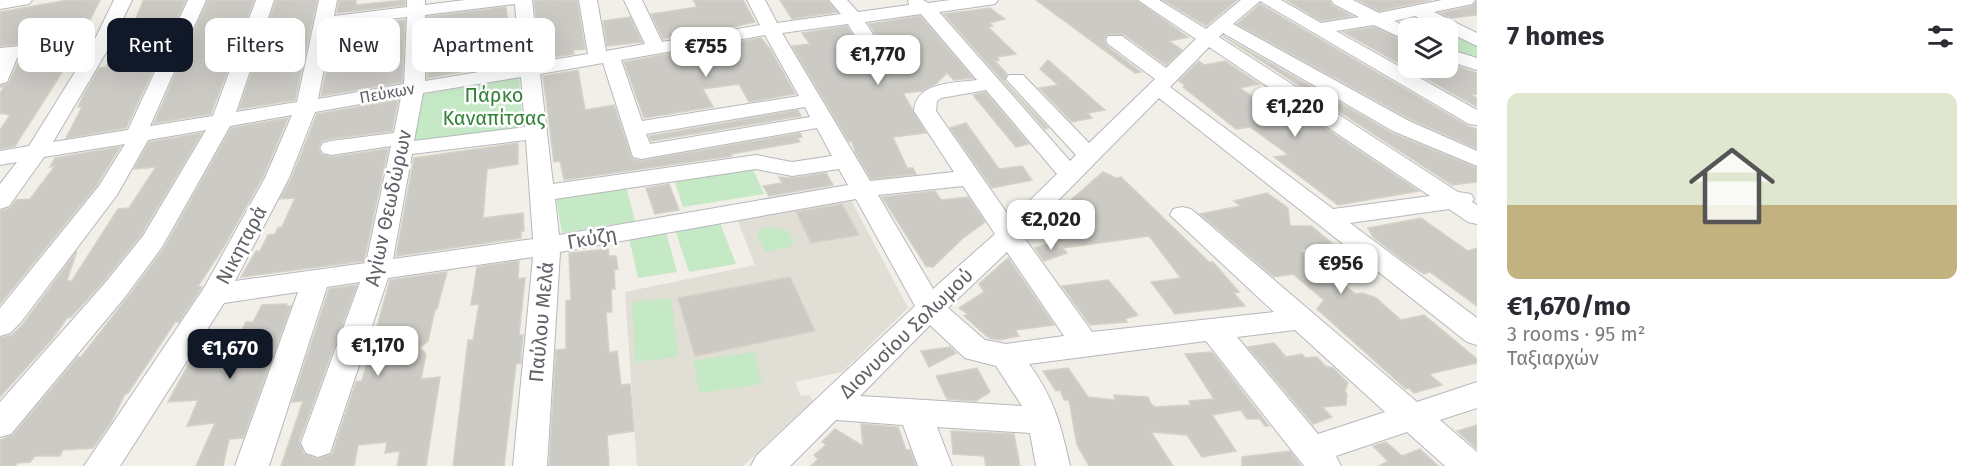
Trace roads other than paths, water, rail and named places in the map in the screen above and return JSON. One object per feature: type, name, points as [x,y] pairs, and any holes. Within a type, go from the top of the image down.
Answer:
[{"type":"street","points":[[0,201],[37,152],[102,44],[123,0]]},
{"type":"street","points":[[0,325],[11,315],[109,190],[136,144],[137,135],[197,0]]},
{"type":"street","points":[[0,424],[116,290],[153,241],[222,121],[264,0]]},
{"type":"street","points":[[326,11],[509,0]]},
{"type":"street","name":"Παύλου Μελά","points":[[523,0],[524,18]]},
{"type":"street","points":[[588,0],[604,57],[634,129],[648,177]]},
{"type":"street","points":[[633,0],[656,48]]},
{"type":"street","points":[[756,0],[930,308],[976,350],[1006,356],[1085,344],[1301,319]]},
{"type":"street","points":[[838,0],[854,19],[875,53],[873,59],[858,62]]},
{"type":"street","points":[[869,0],[882,14]]},
{"type":"street","name":"Πεύκων","points":[[555,65],[854,19],[919,4],[989,0]]},
{"type":"street","points":[[1147,0],[1215,31],[1401,126],[1477,159]]},
{"type":"street","name":"Διονυσίου Σολωμού","points":[[768,466],[930,308],[1009,235],[1215,31],[1252,0]]},
{"type":"street","points":[[1268,0],[1477,119]]},
{"type":"street","points":[[1340,0],[1398,30]]},
{"type":"street","points":[[1318,29],[1465,0],[1477,6]]},
{"type":"street","points":[[919,4],[992,83],[1070,175]]},
{"type":"street","name":"Αγίων Θεωδώρων","points":[[318,444],[376,272],[415,80],[416,6]]},
{"type":"street","name":"Νικηταρά","points":[[101,466],[215,294],[278,178],[306,106],[326,11]]},
{"type":"street","points":[[1418,11],[1477,40]]},
{"type":"street","points":[[1215,31],[1465,199],[1477,216]]},
{"type":"street","points":[[1115,40],[1163,83],[1329,218],[1477,334]]},
{"type":"street","points":[[0,78],[5,54],[102,44]]},
{"type":"street","points":[[1458,58],[1477,64]]},
{"type":"street","name":"Πεύκων","points":[[0,158],[510,72]]},
{"type":"street","name":"Παύλου Μελά","points":[[528,72],[547,246],[530,466]]},
{"type":"street","points":[[1016,80],[1089,156]]},
{"type":"street","points":[[992,83],[935,93],[928,97],[925,111],[1085,344]]},
{"type":"street","points":[[634,129],[811,100]]},
{"type":"street","points":[[641,152],[823,121]]},
{"type":"street","points":[[331,148],[536,132]]},
{"type":"street","points":[[543,193],[756,162],[792,169],[846,160]]},
{"type":"street","name":"Γκύζη","points":[[215,294],[547,246],[863,190],[969,178]]},
{"type":"street","points":[[1329,218],[1465,199]]},
{"type":"street","points":[[1182,215],[1469,466]]},
{"type":"street","points":[[252,466],[316,280]]},
{"type":"street","points":[[1214,330],[1317,458],[1413,417],[1477,395]]},
{"type":"street","points":[[1006,356],[1034,395],[1044,421],[1053,466]]},
{"type":"street","points":[[828,407],[1044,421]]},
{"type":"street","points":[[915,414],[935,466]]},
{"type":"park label","name":"Πάρκο Καναπίτσας","points":[[494,106]]}]
